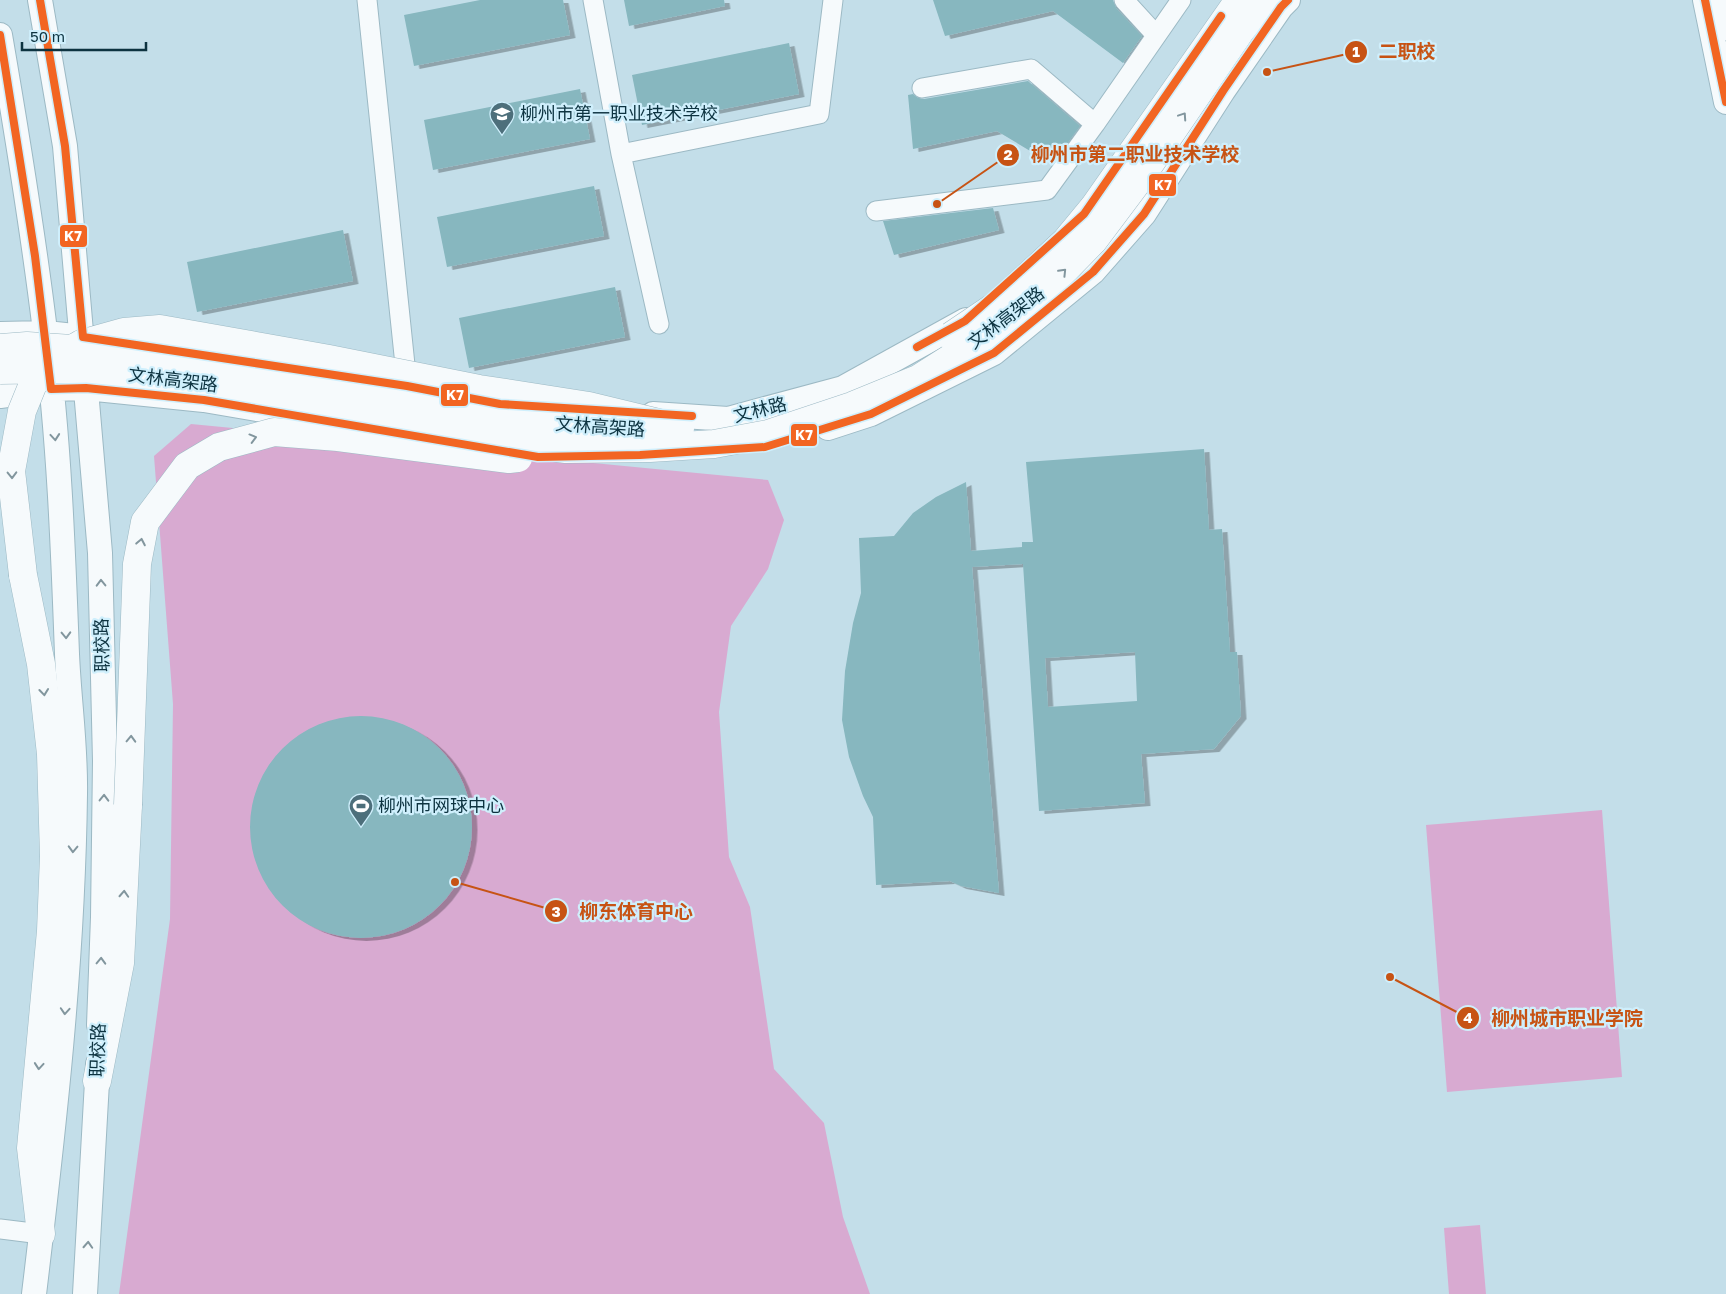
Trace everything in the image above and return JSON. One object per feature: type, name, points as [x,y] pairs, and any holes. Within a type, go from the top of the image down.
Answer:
[{"type":"highway","name":"文林高架路","points":[[0,348],[26,346],[132,353],[230,366],[486,417],[646,432],[728,425],[814,402],[877,379],[918,358],[997,305],[1066,241],[1094,208],[1238,0]]},
{"type":"highway","name":"文林高架路","points":[[0,370],[58,369],[112,373],[227,387],[512,442],[566,449],[650,448],[714,444],[768,434],[842,409],[918,379],[1003,325],[1048,287],[1093,241],[1138,181],[1242,30],[1267,0]]},
{"type":"highway","points":[[1719,0],[1726,26]]},
{"type":"highway","points":[[41,1234],[31,1148],[52,931],[54,856],[51,754],[41,664],[23,575],[12,471],[22,411],[33,384],[60,358],[81,344],[124,332],[160,329],[329,359],[479,389],[589,406],[680,428]]},
{"type":"highway","points":[[97,1081],[120,963],[137,564],[145,522],[187,466],[219,447],[274,432],[338,437],[509,459],[650,448]]},
{"type":"main road","name":"职校路","points":[[40,0],[65,146],[83,337],[100,553],[105,761],[103,917],[97,1081],[85,1294]]},
{"type":"main road","name":"文林路","points":[[0,334],[46,333],[83,337],[407,386],[500,404],[728,419],[842,388],[965,321],[1084,214],[1234,0]]},
{"type":"main road","name":"文林路","points":[[0,396],[51,389],[86,388],[204,400],[538,456],[640,455],[765,447],[872,414],[994,353],[1093,272],[1144,214],[1223,91],[1288,0]]},
{"type":"main road","points":[[1705,0],[1726,102]]},
{"type":"main road","name":"职校路","points":[[0,36],[17,135],[46,333],[63,541],[67,656],[75,790],[71,920],[62,1048],[34,1294]]},
{"type":"street","points":[[368,0],[407,386]]},
{"type":"street","points":[[593,0],[621,154],[659,324]]},
{"type":"street","points":[[621,154],[819,114],[833,0]]},
{"type":"street","points":[[1124,0],[1156,35]]},
{"type":"street","points":[[876,211],[1047,190],[1181,0]]},
{"type":"street","points":[[922,88],[1031,69],[1095,124]]},
{"type":"street","points":[[0,1229],[41,1234]]},
{"type":"shaded area","points":[[191,424],[768,480],[784,520],[768,569],[731,626],[719,712],[729,857],[750,907],[774,1069],[824,1123],[843,1217],[870,1294],[119,1294],[170,919],[173,704],[154,456]]},
{"type":"shaded area","points":[[1602,810],[1622,1077],[1447,1092],[1426,825]]},
{"type":"shaded area","points":[[1480,1225],[1486,1294],[1449,1294],[1444,1228]]},
{"type":"building","points":[[480,0],[563,0],[570,35],[414,66],[404,15]]},
{"type":"building","points":[[624,0],[724,0],[725,6],[629,26]]},
{"type":"building","points":[[933,0],[1113,0],[1116,8],[1142,36],[1123,63],[1053,11],[945,36]]},
{"type":"building","points":[[789,43],[799,94],[642,125],[632,75]]},
{"type":"building","points":[[1028,81],[1080,126],[1052,164],[997,131],[913,149],[908,95],[913,94],[918,98],[924,99]]},
{"type":"building","points":[[580,89],[590,139],[433,170],[424,120]]},
{"type":"building","points":[[594,186],[604,236],[447,267],[437,217]]},
{"type":"building","points":[[993,208],[999,230],[894,255],[883,221]]},
{"type":"building","points":[[343,230],[353,281],[197,312],[187,262]]},
{"type":"building","points":[[615,287],[625,337],[469,368],[459,318]]},
{"type":"building","points":[[1204,449],[1209,530],[1222,529],[1230,652],[1237,652],[1241,716],[1214,749],[1141,754],[1145,803],[1039,811],[1023,564],[972,567],[999,893],[961,886],[950,881],[876,885],[873,817],[849,757],[842,720],[845,671],[853,623],[861,593],[859,538],[894,536],[913,513],[936,497],[966,482],[971,551],[1022,547],[1022,542],[1033,542],[1026,462]],"holes":[[[1135,652],[1137,701],[1048,707],[1045,658]]]},
{"type":"building","name":"柳州市网球中心","points":[[361,716],[383,718],[413,729],[431,741],[447,757],[459,775],[467,795],[472,827],[470,849],[459,879],[447,897],[431,913],[413,925],[393,933],[361,938],[339,936],[309,925],[291,913],[275,897],[263,879],[255,859],[250,827],[252,805],[263,775],[275,757],[291,741],[309,729],[329,721]]},
{"type":"transit line","name":"K7","points":[[40,0],[65,146],[83,337],[407,386],[500,404],[692,416]]},
{"type":"transit line","name":"K7","points":[[0,35],[35,256],[51,389],[86,388],[204,400],[538,457],[640,455],[765,447],[871,414],[994,353],[1093,272],[1144,214],[1223,91],[1281,7],[1288,0]]},
{"type":"transit line","name":"K7","points":[[1705,0],[1726,102]]},
{"type":"transit line","name":"K7","points":[[917,347],[965,321],[1084,214],[1221,16]]},
{"type":"place","name":"二职校","points":[[1267,72]]},
{"type":"place","name":"柳州市第一职业技术学校","points":[[502,135]]},
{"type":"place","name":"柳州市第二职业技术学校","points":[[937,204]]},
{"type":"place","name":"柳州市网球中心","points":[[361,827]]},
{"type":"place","name":"柳东体育中心","points":[[455,882]]},
{"type":"place","name":"柳州城市职业学院","points":[[1390,977]]}]
